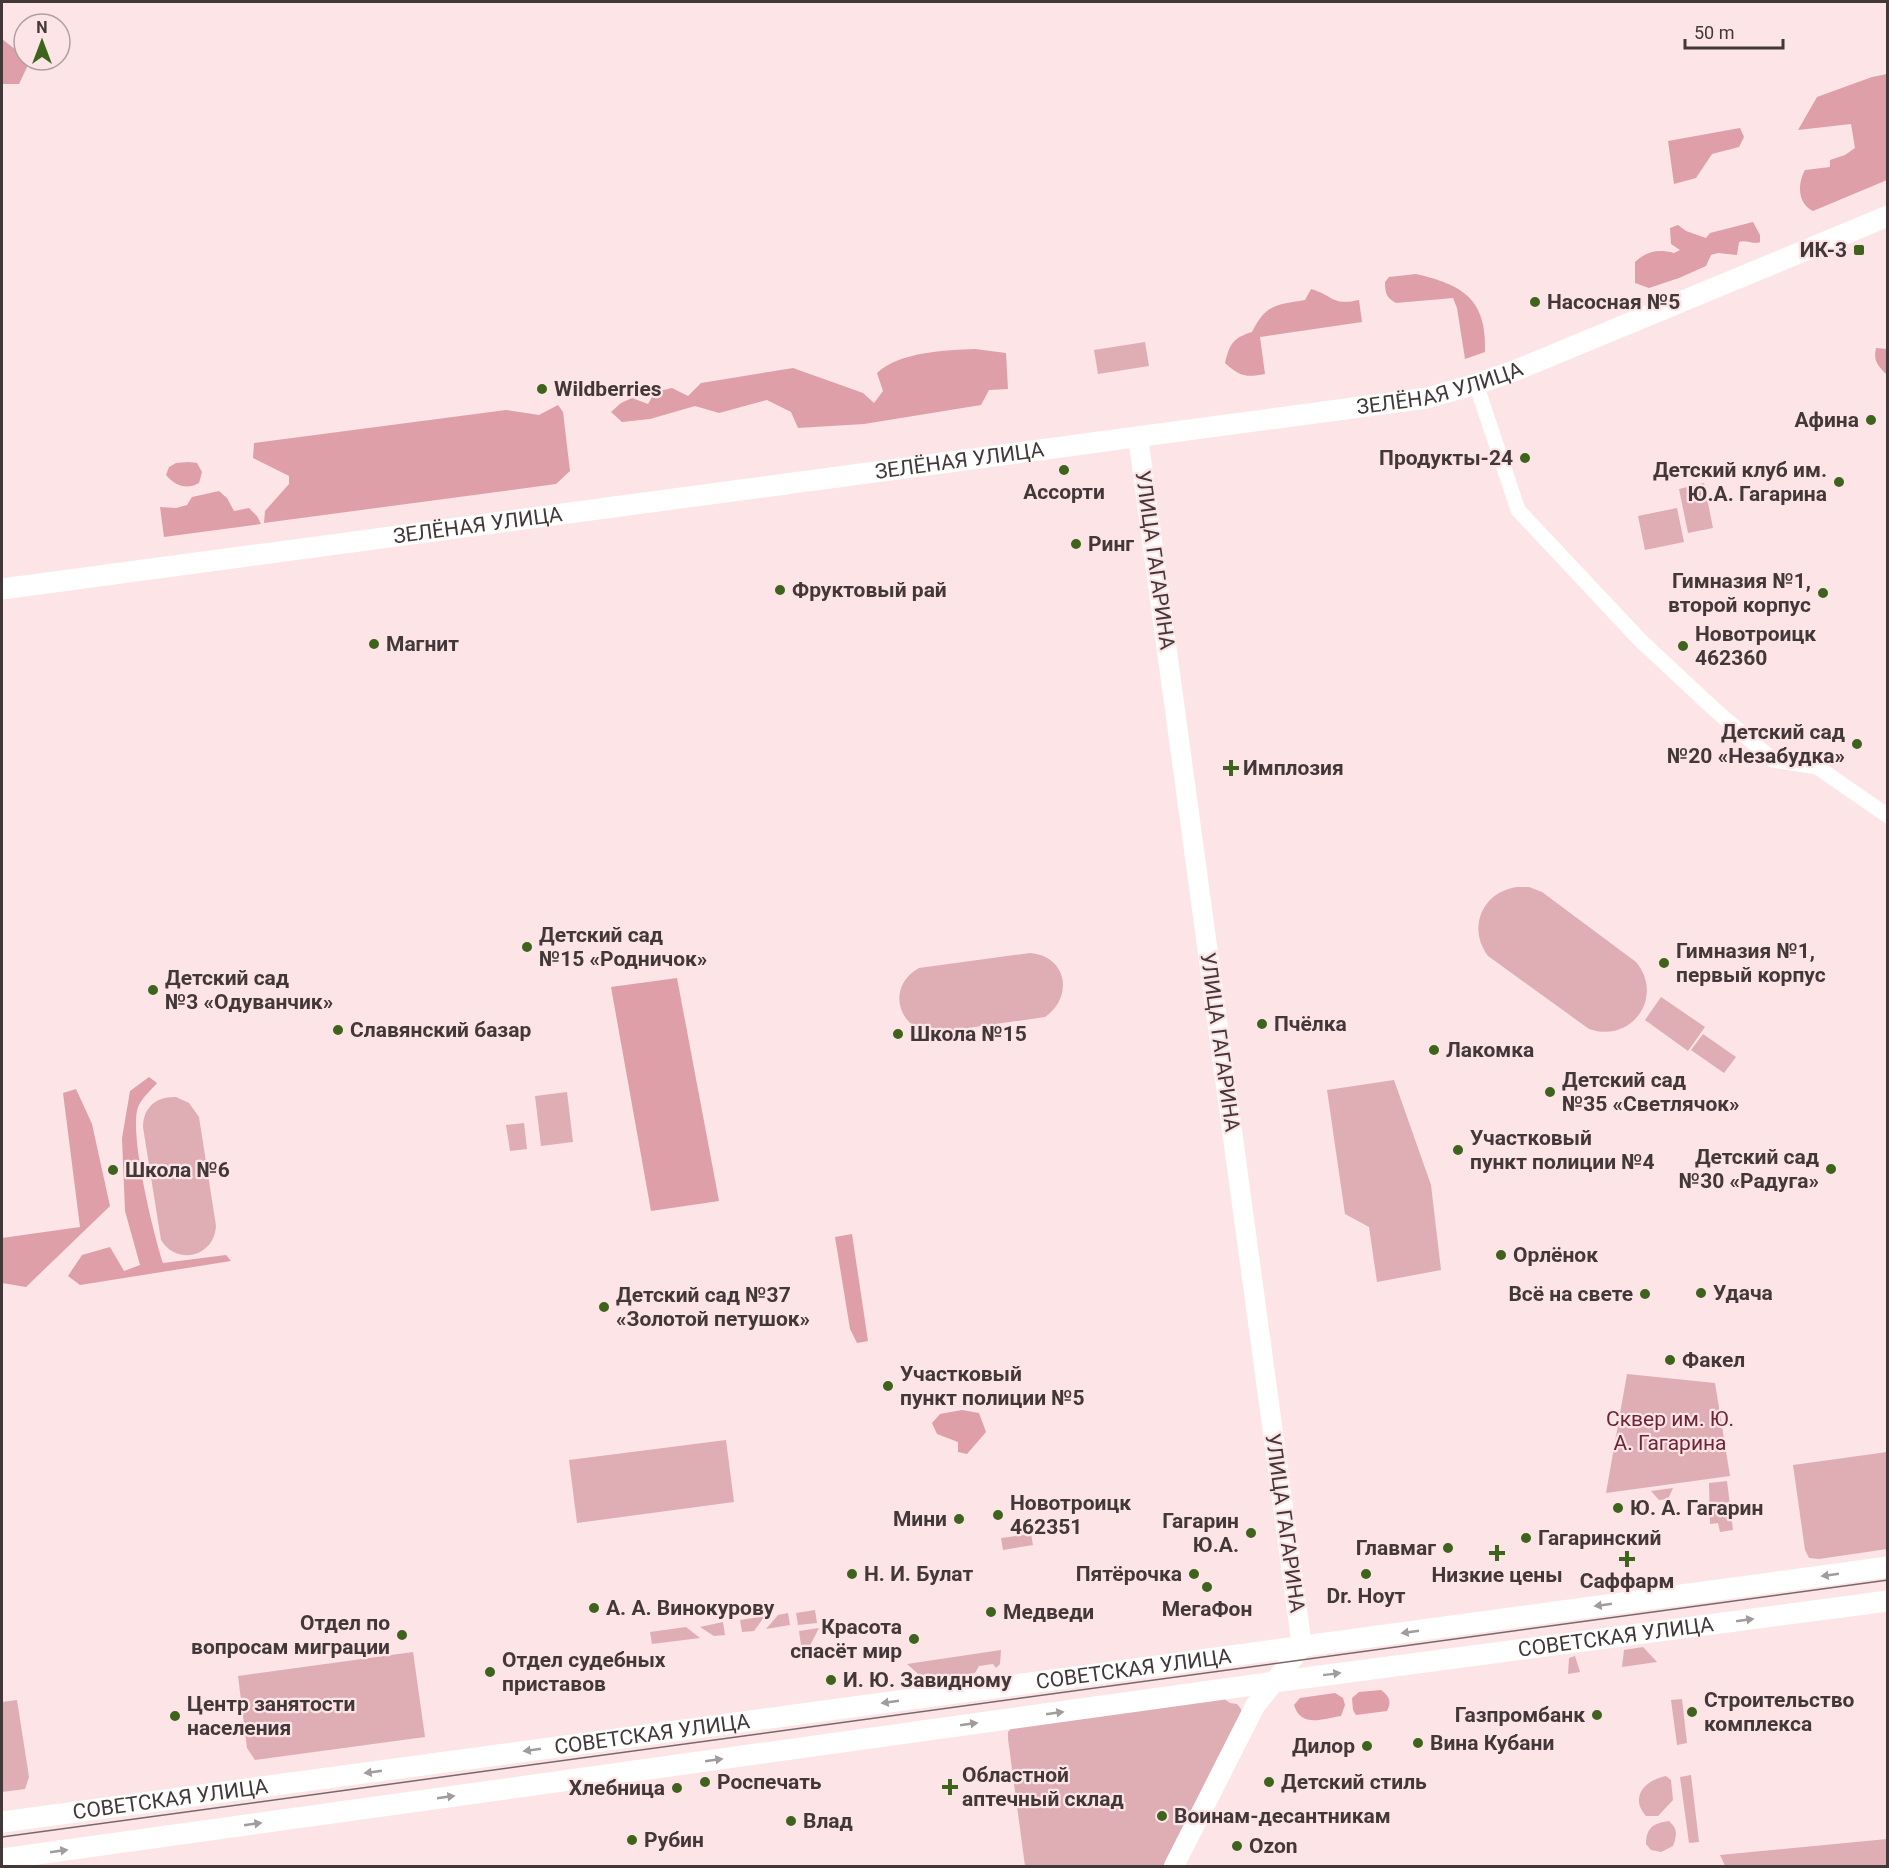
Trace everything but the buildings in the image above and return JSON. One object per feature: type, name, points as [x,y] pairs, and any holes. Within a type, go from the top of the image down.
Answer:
[{"type":"main road","name":"ЗЕЛЁНАЯ УЛИЦА","points":[[2,589],[1427,398],[1524,367],[1887,216]]},
{"type":"main road","name":"СОВЕТСКАЯ УЛИЦА","points":[[2,1822],[1887,1567]]},
{"type":"main road","name":"СОВЕТСКАЯ УЛИЦА","points":[[2,1859],[1274,1682],[1887,1601]]},
{"type":"street","points":[[1476,384],[1518,510],[1624,623],[1715,710],[1773,760],[1817,767],[1887,816]]},
{"type":"street","name":"УЛИЦА ГАГАРИНА","points":[[1138,437],[1302,1647]]},
{"type":"street","points":[[1174,1866],[1254,1706],[1302,1647]]},
{"type":"green space","points":[[1145,342],[1149,366],[1098,374],[1094,350]]},
{"type":"green space","points":[[1704,483],[1713,528],[1688,533],[1679,489]]},
{"type":"green space","points":[[1677,508],[1684,542],[1645,550],[1638,516]]},
{"type":"green space","points":[[1517,887],[1529,887],[1542,892],[1636,962],[1644,976],[1647,989],[1645,1003],[1630,1024],[1618,1030],[1604,1032],[1589,1029],[1488,956],[1479,934],[1482,913],[1495,896]]},
{"type":"green space","points":[[1030,953],[1052,961],[1059,969],[1062,979],[1063,989],[1060,999],[1045,1017],[933,1033],[911,1024],[904,1015],[899,995],[902,985],[919,968]]},
{"type":"green space","points":[[1661,997],[1705,1027],[1688,1051],[1645,1020]]},
{"type":"green space","points":[[1703,1034],[1736,1057],[1724,1073],[1691,1050]]},
{"type":"green space","points":[[1394,1080],[1431,1185],[1441,1270],[1377,1282],[1369,1227],[1345,1214],[1327,1090]]},
{"type":"green space","points":[[567,1092],[573,1142],[541,1146],[535,1096]]},
{"type":"green space","points":[[176,1097],[189,1103],[199,1117],[216,1226],[214,1237],[209,1245],[202,1251],[185,1255],[168,1248],[161,1240],[143,1127],[145,1114],[152,1104],[163,1098]]},
{"type":"green space","points":[[524,1123],[527,1149],[510,1151],[506,1125]]},
{"type":"green space","name":"Сквер им. Ю. А. Гагарина","points":[[1627,1374],[1715,1383],[1730,1476],[1606,1493]]},
{"type":"green space","points":[[726,1440],[734,1502],[577,1523],[569,1460]]},
{"type":"green space","points":[[1887,1452],[1887,1549],[1819,1559],[1809,1558],[1805,1550],[1793,1465]]},
{"type":"green space","points":[[1727,1481],[1733,1530],[1720,1532],[1718,1523],[1710,1524],[1709,1483]]},
{"type":"green space","points":[[1673,1488],[1668,1499],[1659,1500],[1651,1491]]},
{"type":"green space","points":[[1031,1534],[1033,1545],[1003,1550],[1001,1538]]},
{"type":"green space","points":[[815,1610],[817,1623],[798,1625],[796,1613]]},
{"type":"green space","points":[[788,1613],[790,1625],[766,1629],[778,1615]]},
{"type":"green space","points":[[765,1616],[754,1631],[742,1632],[740,1620]]},
{"type":"green space","points":[[723,1622],[725,1635],[714,1636],[700,1627]]},
{"type":"green space","points":[[686,1627],[700,1638],[652,1644],[650,1632]]},
{"type":"green space","points":[[819,1628],[803,1659],[799,1631]]},
{"type":"green space","points":[[1643,1647],[1657,1662],[1622,1667],[1624,1650]]},
{"type":"green space","points":[[1001,1650],[1000,1664],[996,1668],[993,1664],[979,1666],[975,1673],[925,1680],[907,1664]]},
{"type":"green space","points":[[413,1652],[425,1737],[255,1760],[247,1748],[238,1676]]},
{"type":"green space","points":[[1575,1656],[1580,1672],[1568,1674],[1569,1658]]},
{"type":"green space","points":[[1223,1698],[1230,1703],[1237,1704],[1241,1709],[1241,1715],[1164,1866],[1025,1866],[1008,1739],[1008,1732],[1014,1725]]},
{"type":"green space","points":[[1682,1699],[1687,1743],[1677,1745],[1671,1700]]},
{"type":"green space","points":[[17,1700],[29,1777],[25,1789],[2,1792],[2,1702]]},
{"type":"green space","points":[[1691,1775],[1699,1842],[1689,1843],[1680,1777]]},
{"type":"green space","points":[[1666,1776],[1671,1780],[1673,1800],[1658,1816],[1646,1816],[1639,1802],[1642,1790],[1652,1781]]},
{"type":"green space","points":[[1669,1821],[1676,1832],[1673,1846],[1661,1852],[1651,1850],[1646,1844],[1649,1830],[1659,1823]]},
{"type":"green space","points":[[1887,1839],[1887,1866],[1725,1866],[1720,1855]]},
{"type":"shaded area","points":[[2,39],[12,47],[12,72],[25,72],[19,84],[2,84]]},
{"type":"shaded area","points":[[1887,74],[1887,180],[1813,211],[1804,204],[1800,193],[1802,175],[1805,170],[1830,167],[1830,160],[1845,155],[1855,148],[1851,124],[1798,130],[1817,97],[1872,77]]},
{"type":"shaded area","points":[[1740,128],[1744,137],[1739,147],[1712,154],[1696,178],[1674,184],[1668,141]]},
{"type":"shaded area","points":[[1753,222],[1760,235],[1760,242],[1739,242],[1737,255],[1718,253],[1711,255],[1706,266],[1649,288],[1635,283],[1635,262],[1639,258],[1653,252],[1674,253],[1680,250],[1671,244],[1670,228],[1678,225],[1686,231],[1706,238],[1710,233]]},
{"type":"shaded area","points":[[1416,274],[1447,283],[1469,297],[1482,319],[1485,352],[1465,359],[1457,308],[1453,298],[1396,303],[1388,297],[1385,282],[1389,277]]},
{"type":"shaded area","points":[[1311,289],[1338,301],[1359,300],[1362,322],[1260,337],[1265,374],[1243,375],[1225,363],[1233,342],[1252,332],[1267,311],[1279,305],[1305,300]]},
{"type":"shaded area","points":[[1876,348],[1887,349],[1887,375],[1877,363]]},
{"type":"shaded area","points":[[975,349],[1006,353],[1008,389],[989,390],[981,405],[864,424],[798,428],[791,412],[767,400],[719,413],[695,406],[650,419],[622,422],[611,412],[621,403],[632,398],[648,404],[655,392],[672,388],[688,396],[701,383],[793,368],[863,393],[874,403],[883,391],[877,373],[886,366],[910,356]]},
{"type":"shaded area","points":[[558,405],[563,412],[570,471],[556,484],[264,523],[265,511],[289,484],[289,476],[253,458],[254,443],[506,410],[539,415]]},
{"type":"shaded area","points":[[176,463],[197,463],[202,472],[199,483],[181,486],[166,475],[169,467]]},
{"type":"shaded area","points":[[219,491],[227,498],[234,511],[249,508],[261,524],[164,537],[160,507],[176,508],[187,505],[192,497]]},
{"type":"shaded area","points":[[677,978],[719,1201],[651,1211],[611,987]]},
{"type":"shaded area","points":[[149,1077],[157,1083],[139,1105],[136,1135],[143,1182],[163,1263],[226,1255],[231,1261],[80,1285],[68,1276],[82,1255],[110,1247],[124,1271],[140,1265],[125,1211],[122,1138],[130,1091]]},
{"type":"shaded area","points":[[76,1089],[92,1124],[110,1206],[26,1287],[2,1283],[2,1238],[80,1227],[63,1093]]},
{"type":"shaded area","points":[[852,1234],[868,1341],[857,1343],[850,1329],[835,1237]]},
{"type":"shaded area","points":[[962,1410],[979,1413],[986,1432],[967,1454],[958,1452],[958,1442],[937,1434],[932,1423],[940,1414]]},
{"type":"shaded area","points":[[1381,1690],[1389,1699],[1387,1711],[1356,1715],[1352,1698],[1359,1692]]},
{"type":"shaded area","points":[[1335,1693],[1343,1698],[1345,1705],[1341,1716],[1320,1720],[1307,1719],[1297,1712],[1294,1705],[1300,1698]]},
{"type":"tram line","points":[[2,1837],[1888,1580]]},
{"type":"place","name":"ИК-3","points":[[1859,250]]},
{"type":"place","name":"Насосная №5","points":[[1535,302]]},
{"type":"place","name":"Wildberries","points":[[542,389]]},
{"type":"place","name":"Афина","points":[[1871,420]]},
{"type":"place","name":"Продукты-24","points":[[1525,458]]},
{"type":"place","name":"Ассорти","points":[[1064,470]]},
{"type":"place","name":"Детский клуб им. Ю.А. Гагарина","points":[[1839,482]]},
{"type":"place","name":"Ринг","points":[[1076,544]]},
{"type":"place","name":"Фруктовый рай","points":[[780,590]]},
{"type":"place","name":"Гимназия №1, второй корпус","points":[[1823,593]]},
{"type":"place","name":"Магнит","points":[[374,644]]},
{"type":"place","name":"Новотроицк 462360","points":[[1683,646]]},
{"type":"place","name":"Детский сад №20 «Незабудка»","points":[[1857,744]]},
{"type":"place","name":"Имплозия","points":[[1231,768]]},
{"type":"place","name":"Детский сад №15 «Родничок»","points":[[527,947]]},
{"type":"place","name":"Гимназия №1, первый корпус","points":[[1664,963]]},
{"type":"place","name":"Детский сад №3 «Одуванчик»","points":[[153,990]]},
{"type":"place","name":"Пчёлка","points":[[1262,1024]]},
{"type":"place","name":"Славянский базар","points":[[338,1030]]},
{"type":"place","name":"Школа №15","points":[[898,1034]]},
{"type":"place","name":"Лакомка","points":[[1434,1050]]},
{"type":"place","name":"Детский сад №35 «Светлячок»","points":[[1550,1092]]},
{"type":"place","name":"Участковый пункт полиции №4","points":[[1458,1150]]},
{"type":"place","name":"Детский сад №30 «Радуга»","points":[[1831,1169]]},
{"type":"place","name":"Школа №6","points":[[113,1170]]},
{"type":"place","name":"Орлёнок","points":[[1501,1255]]},
{"type":"place","name":"Удача","points":[[1701,1293]]},
{"type":"place","name":"Всё на свете","points":[[1645,1294]]},
{"type":"place","name":"Детский сад №37 «Золотой петушок»","points":[[604,1307]]},
{"type":"place","name":"Факел","points":[[1670,1360]]},
{"type":"place","name":"Участковый пункт полиции №5","points":[[888,1386]]},
{"type":"place","name":"Ю. А. Гагарин","points":[[1618,1508]]},
{"type":"place","name":"Новотроицк 462351","points":[[998,1515]]},
{"type":"place","name":"Мини","points":[[959,1519]]},
{"type":"place","name":"Гагарин Ю.А.","points":[[1251,1533]]},
{"type":"place","name":"Гагаринский","points":[[1526,1538]]},
{"type":"place","name":"Главмаг","points":[[1448,1548]]},
{"type":"place","name":"Низкие цены","points":[[1497,1553]]},
{"type":"place","name":"Саффарм","points":[[1627,1559]]},
{"type":"place","name":"Н. И. Булат","points":[[852,1574]]},
{"type":"place","name":"Пятёрочка","points":[[1194,1574]]},
{"type":"place","name":"Dr. Ноут","points":[[1366,1574]]},
{"type":"place","name":"МегаФон","points":[[1207,1587]]},
{"type":"place","name":"А. А. Винокурову","points":[[594,1608]]},
{"type":"place","name":"Медведи","points":[[991,1612]]},
{"type":"place","name":"Отдел по вопросам миграции","points":[[402,1635]]},
{"type":"place","name":"Красота спасёт мир","points":[[914,1639]]},
{"type":"place","name":"Отдел судебных приставов","points":[[490,1672]]},
{"type":"place","name":"И. Ю. Завидному","points":[[831,1680]]},
{"type":"place","name":"Строительство комплекса","points":[[1692,1712]]},
{"type":"place","name":"Газпромбанк","points":[[1597,1715]]},
{"type":"place","name":"Центр занятости населения","points":[[175,1716]]},
{"type":"place","name":"Вина Кубани","points":[[1418,1743]]},
{"type":"place","name":"Дилор","points":[[1367,1746]]},
{"type":"place","name":"Роспечать","points":[[705,1782]]},
{"type":"place","name":"Детский стиль","points":[[1269,1782]]},
{"type":"place","name":"Областной аптечный склад","points":[[950,1787]]},
{"type":"place","name":"Хлебница","points":[[677,1788]]},
{"type":"place","name":"Воинам-десантникам","points":[[1162,1816]]},
{"type":"place","name":"Влад","points":[[791,1821]]},
{"type":"place","name":"Рубин","points":[[632,1840]]},
{"type":"place","name":"Ozon","points":[[1237,1846]]}]
